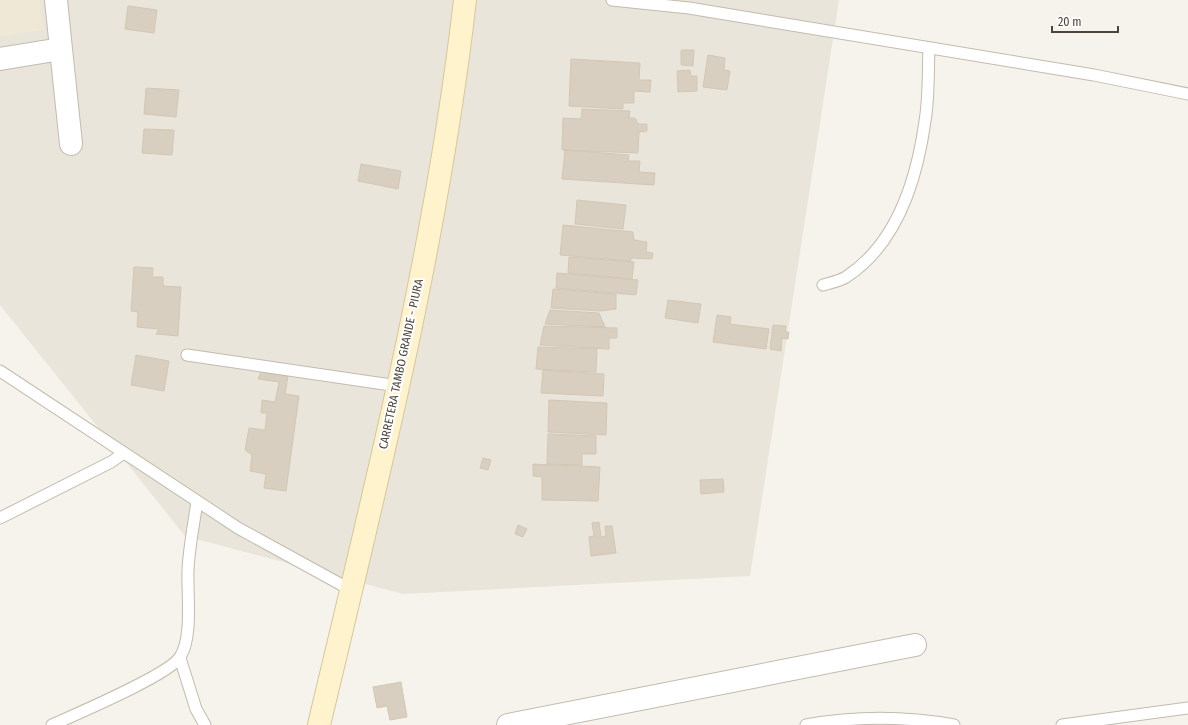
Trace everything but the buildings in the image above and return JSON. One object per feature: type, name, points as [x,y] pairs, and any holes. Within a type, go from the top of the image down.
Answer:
[{"type":"main road","name":"CARRETERA TAMBO GRANDE - PIURA","points":[[320,725],[398,386],[438,189],[456,77],[465,0]]},
{"type":"street","points":[[56,0],[72,144]]},
{"type":"street","points":[[0,59],[61,49]]},
{"type":"street","points":[[508,725],[915,645]]},
{"type":"lane","points":[[612,0],[689,8],[1094,75],[1188,94]]},
{"type":"lane","points":[[823,285],[845,278],[874,255],[901,211],[918,160],[925,120],[929,48]]},
{"type":"lane","points":[[187,355],[398,386]]},
{"type":"lane","points":[[0,371],[238,528],[351,590]]},
{"type":"lane","points":[[0,518],[111,462],[124,453]]},
{"type":"lane","points":[[52,725],[158,674],[180,658],[185,645],[188,619],[188,570],[197,501]]},
{"type":"lane","points":[[180,658],[196,709],[205,725]]},
{"type":"lane","points":[[1062,725],[1188,708]]},
{"type":"lane","points":[[806,725],[840,719],[918,719],[954,725]]},
{"type":"shaded area","points":[[0,0],[839,0],[750,576],[403,594],[185,536],[0,305]]},
{"type":"shaded area","points":[[0,0],[40,0],[44,30],[0,36]]}]
